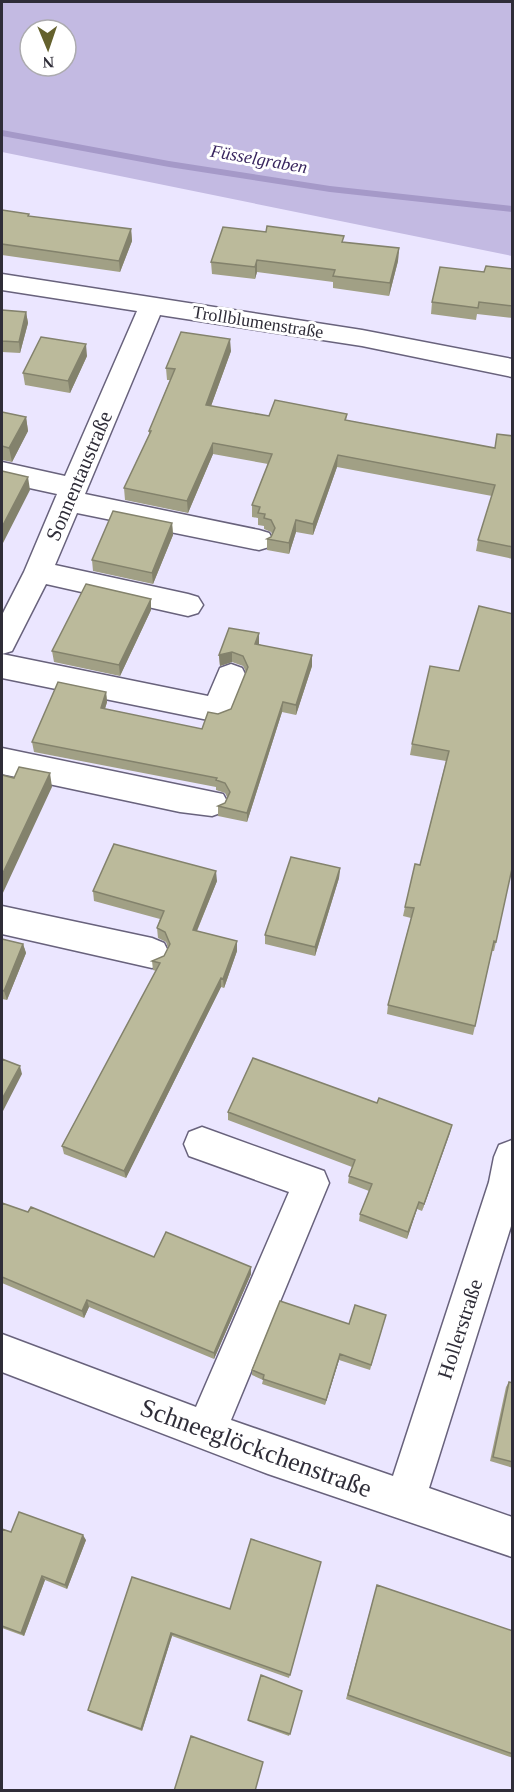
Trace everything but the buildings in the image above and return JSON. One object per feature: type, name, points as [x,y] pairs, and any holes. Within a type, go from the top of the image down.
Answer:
[{"type":"street","name":"Trollblumenstraße","points":[[2,282],[151,307],[339,334],[513,368]]},
{"type":"street","name":"Sonnentaustraße","points":[[2,643],[39,572],[151,307]]},
{"type":"street","points":[[2,472],[71,494],[259,540]]},
{"type":"street","points":[[39,572],[188,605]]},
{"type":"street","points":[[2,666],[218,710],[231,676]]},
{"type":"street","points":[[2,761],[180,799],[212,803]]},
{"type":"street","points":[[2,920],[152,953]]},
{"type":"street","points":[[202,1144],[311,1183],[206,1431]]},
{"type":"street","name":"Hollerstraße","points":[[405,1501],[513,1157]]},
{"type":"street","name":"Schneeglöckchenstraße","points":[[2,1353],[206,1431],[513,1537]]},
{"type":"shaded area","points":[[2,2],[512,2],[512,256],[2,152]]},
{"type":"waterway","name":"Füsselgraben","points":[[2,133],[169,164],[330,189],[512,209]]}]
